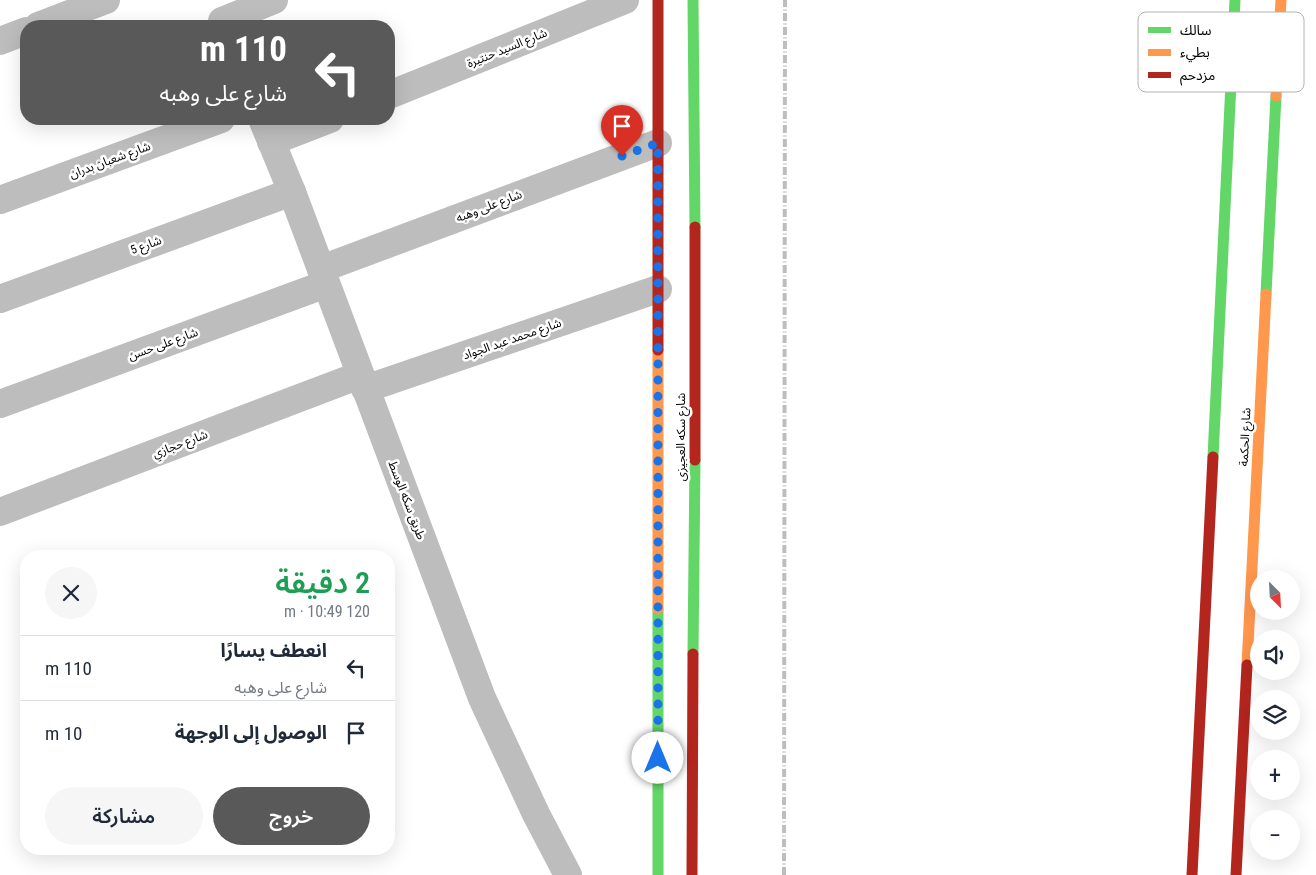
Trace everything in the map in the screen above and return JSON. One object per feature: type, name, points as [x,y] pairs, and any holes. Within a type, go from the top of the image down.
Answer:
[{"type":"main road","name":"شارع سكه العجيزى","points":[[658,0],[658,875]]},
{"type":"main road","name":"شارع سكه العجيزى","points":[[692,875],[696,282],[693,0]]},
{"type":"main road","points":[[1192,875],[1231,92]]},
{"type":"main road","name":"شارع الحكمة","points":[[1236,875],[1276,92]]},
{"type":"street","points":[[54,20],[106,0]]},
{"type":"street","points":[[220,16],[274,0]]},
{"type":"street","name":"شارع السيد حنتيرة","points":[[395,93],[625,0]]},
{"type":"street","points":[[0,40],[20,32]]},
{"type":"street","name":"شارع شعبان بدران","points":[[0,200],[205,125]]},
{"type":"street","points":[[266,130],[295,125]]},
{"type":"street","name":"طريق سكه الوسط","points":[[266,130],[292,192],[482,698],[536,814],[568,875]]},
{"type":"street","name":"شارع على وهبه","points":[[323,277],[658,143]]},
{"type":"street","name":"شارع 5","points":[[0,299],[292,192]]},
{"type":"street","name":"شارع على حسن","points":[[0,404],[323,277]]},
{"type":"street","name":"شارع محمد عبد الجواد","points":[[363,382],[658,290]]},
{"type":"street","name":"شارع حجازي","points":[[0,512],[363,382]]},
{"type":"railway","points":[[784,875],[785,0]]},
{"type":"traffic: fast","points":[[693,0],[695,227]]},
{"type":"traffic: fast","points":[[1234,12],[1235,0]]},
{"type":"traffic: fast","points":[[1213,457],[1231,92]]},
{"type":"traffic: fast","points":[[1266,294],[1276,96]]},
{"type":"traffic: fast","points":[[693,654],[695,460]]},
{"type":"traffic: fast","points":[[658,609],[658,875]]},
{"type":"traffic: slow","points":[[1280,12],[1281,0]]},
{"type":"traffic: slow","points":[[1276,92],[1276,96]]},
{"type":"traffic: slow","points":[[1247,665],[1266,294]]},
{"type":"traffic: slow","points":[[658,350],[658,609]]},
{"type":"traffic: jam","points":[[658,0],[658,350]]},
{"type":"traffic: jam","points":[[695,227],[695,460]]},
{"type":"traffic: jam","points":[[1192,875],[1213,457]]},
{"type":"traffic: jam","points":[[692,875],[693,654]]},
{"type":"traffic: jam","points":[[1236,875],[1247,665]]},
{"type":"route","points":[[622,156],[658,143],[658,758]]}]
